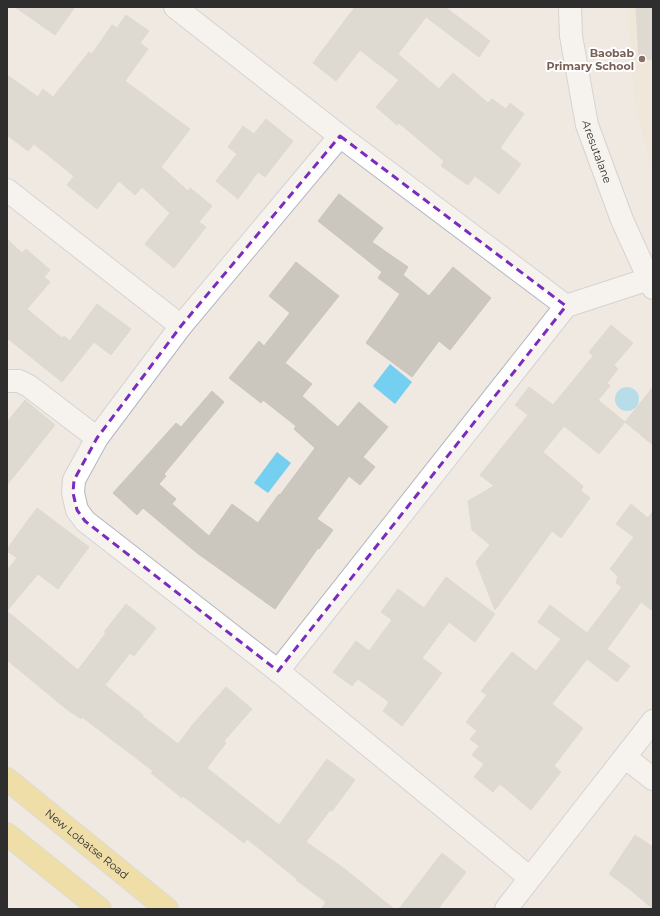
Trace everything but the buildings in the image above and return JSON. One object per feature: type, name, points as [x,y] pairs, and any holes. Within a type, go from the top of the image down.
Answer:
[{"type":"main road","name":"New Lobatse Road","points":[[7,779],[167,909]]},
{"type":"main road","points":[[7,834],[100,909]]},
{"type":"street","points":[[175,7],[340,136],[566,306]]},
{"type":"street","name":"Aresutalane","points":[[570,7],[571,36],[587,125],[622,220],[651,284]]},
{"type":"street","points":[[340,136],[181,326],[97,438],[74,480],[73,493],[77,510],[84,520],[278,672],[530,878]]},
{"type":"street","points":[[7,190],[181,326]]},
{"type":"street","points":[[278,672],[566,306],[651,284]]},
{"type":"street","points":[[7,381],[19,381],[30,386],[97,438]]},
{"type":"street","points":[[506,909],[653,721]]},
{"type":"street","points":[[625,757],[653,779]]},
{"type":"highlighted area","points":[[340,136],[566,306],[278,671],[85,521],[77,510],[73,493],[74,480],[97,438],[181,326]]},
{"type":"shaded area","name":"Baobab Primary School","points":[[627,7],[653,7],[653,171],[635,110]]},
{"type":"water","points":[[390,364],[412,382],[395,404],[373,386]]},
{"type":"water","points":[[627,387],[636,390],[639,399],[636,408],[627,411],[618,408],[615,399],[618,390]]},
{"type":"water","points":[[277,452],[291,463],[268,493],[254,483]]},
{"type":"place","name":"Baobab Primary School","points":[[642,59]]}]
